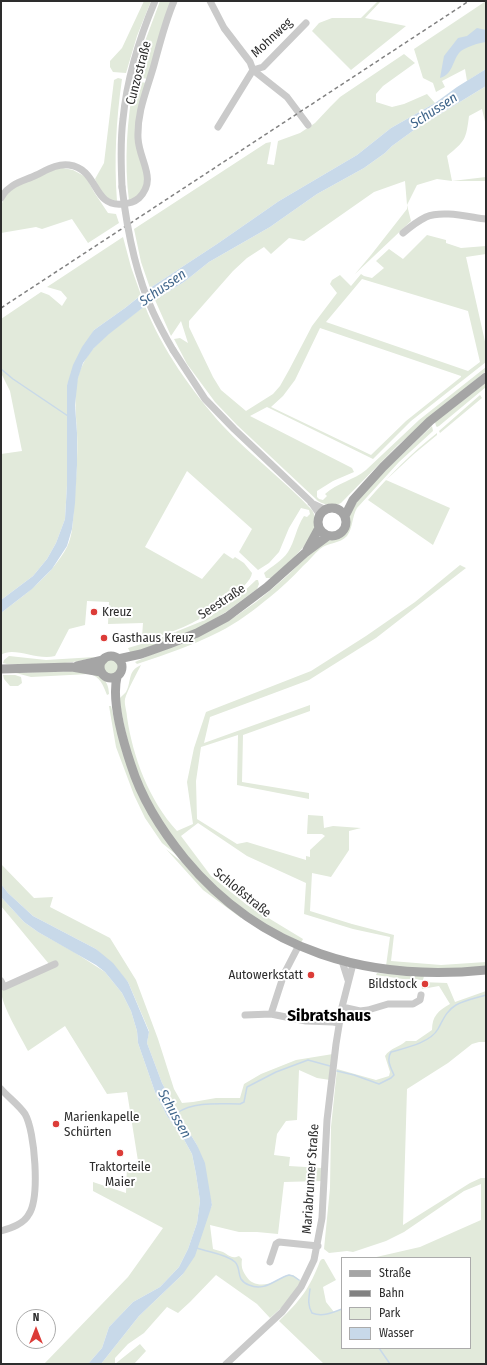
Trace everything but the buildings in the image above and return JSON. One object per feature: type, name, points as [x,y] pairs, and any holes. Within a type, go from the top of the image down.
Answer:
[{"type":"main road","name":"Seestraße","points":[[118,659],[141,654],[196,634],[227,617],[267,587],[305,553],[328,536],[336,536],[343,532],[346,524],[345,516],[353,500],[383,467],[430,422],[486,377]]},
{"type":"main road","name":"Seestraße","points":[[305,553],[319,528],[318,520],[323,512],[333,508],[337,509],[353,500]]},
{"type":"main road","points":[[337,509],[340,510],[345,516]]},
{"type":"main road","points":[[319,528],[328,536]]},
{"type":"main road","name":"Seestraße","points":[[122,668],[141,654]]},
{"type":"main road","points":[[1,669],[72,667],[110,657],[118,659],[121,662],[122,668],[117,677],[110,678],[104,675],[72,667]]},
{"type":"main road","points":[[103,660],[100,666],[104,675]]},
{"type":"main road","name":"Schloßstraße","points":[[104,675],[116,697]]},
{"type":"main road","name":"Schloßstraße","points":[[117,677],[116,697],[121,731],[134,773],[142,792],[158,822],[176,848],[200,876],[236,909],[261,926],[299,945],[352,964],[422,973],[486,970]]},
{"type":"street","points":[[155,1],[131,69],[124,106],[121,147],[122,187],[129,234],[139,275],[153,312],[173,350],[205,399],[234,429],[323,512]]},
{"type":"street","name":"Cunzostraße","points":[[1,198],[9,187],[59,165],[71,165],[80,169],[91,178],[100,195],[109,203],[132,203],[139,198],[146,188],[148,177],[140,154],[138,139],[142,102],[155,64],[163,28],[174,1]]},
{"type":"street","points":[[210,1],[224,28],[250,62],[253,70],[287,97],[308,125]]},
{"type":"street","name":"Mohnweg","points":[[253,70],[263,67],[306,23]]},
{"type":"street","points":[[218,127],[253,70]]},
{"type":"street","points":[[403,233],[418,221],[436,214],[486,219]]},
{"type":"street","points":[[271,1014],[284,974],[299,945]]},
{"type":"street","points":[[342,961],[348,981]]},
{"type":"street","points":[[1,981],[4,987],[55,964]]},
{"type":"street","name":"Mariabrunner Straße","points":[[226,1364],[282,1312],[301,1287],[314,1260],[318,1246],[322,1218],[326,1125],[333,1068],[339,1023],[352,964]]},
{"type":"street","points":[[342,1007],[360,1011],[388,1004],[413,1004],[420,1000],[421,995]]},
{"type":"street","points":[[245,1015],[271,1014],[306,1021],[339,1023]]},
{"type":"street","points":[[1,1089],[24,1113],[28,1121],[32,1139],[35,1193],[33,1207],[29,1215],[18,1224],[1,1231]]},
{"type":"street","points":[[270,1262],[276,1244],[279,1242],[318,1246]]},
{"type":"green space","points":[[144,1],[151,1],[137,36],[126,73],[113,72],[110,67],[110,61],[122,48]]},
{"type":"green space","points":[[160,1],[172,1],[148,79],[136,77],[141,52]]},
{"type":"green space","points":[[378,1],[381,1],[365,18],[406,26],[351,70],[312,31],[319,23],[332,18],[361,18]]},
{"type":"green space","points":[[486,1],[486,69],[467,81],[465,69],[442,81],[445,87],[436,92],[433,83],[423,78],[414,49]]},
{"type":"green space","points":[[404,54],[415,63],[383,86],[376,94],[376,102],[392,107],[404,104],[427,94],[435,103],[391,128],[357,155],[279,201],[150,288],[141,262],[134,229],[266,143],[271,142],[267,164],[274,165],[278,141],[300,133],[315,123],[340,97]]},
{"type":"green space","points":[[118,78],[122,79],[116,140],[117,201],[109,199],[106,196],[95,179],[104,163],[114,80]]},
{"type":"green space","points":[[134,81],[147,83],[138,123],[145,172],[144,189],[137,197],[129,201],[127,186],[127,141]]},
{"type":"green space","points":[[486,86],[486,126],[482,109],[469,116],[464,139],[458,147],[447,156],[452,181],[437,179],[417,185],[407,205],[405,181],[374,192],[304,241],[289,238],[271,254],[264,247],[247,258],[233,271],[189,321],[189,327],[213,377],[221,390],[246,411],[273,394],[280,386],[312,326],[337,293],[330,284],[332,280],[340,275],[351,286],[361,274],[372,278],[384,268],[376,261],[389,249],[403,259],[427,235],[446,240],[446,243],[461,248],[486,246],[486,254],[466,257],[486,346],[486,362],[411,421],[373,459],[267,407],[250,416],[352,468],[354,472],[333,481],[317,491],[317,497],[323,500],[327,496],[325,494],[330,490],[366,470],[419,420],[486,367],[486,371],[398,445],[341,503],[335,505],[326,504],[318,501],[237,425],[215,402],[187,364],[174,339],[180,338],[188,343],[181,321],[171,336],[155,300],[184,282],[209,262],[270,227],[317,194],[364,168],[414,130]],"holes":[[[362,279],[468,311],[480,362],[468,371],[326,322]],[[320,328],[461,376],[461,377],[406,421],[371,455],[271,407],[283,396],[295,380]]]},
{"type":"green space","points":[[63,168],[73,170],[86,177],[108,213],[116,214],[119,223],[88,243],[72,219],[42,229],[36,227],[1,233],[1,205],[8,191],[53,169]]},
{"type":"green space","points":[[486,177],[486,181],[452,181]]},
{"type":"green space","points":[[407,205],[411,221],[355,274],[371,255],[407,209]]},
{"type":"green space","points":[[123,237],[131,267],[141,295],[94,330],[67,385],[67,485],[65,519],[56,543],[47,559],[33,576],[1,600],[1,454],[22,451],[10,391],[1,373],[1,319],[41,292],[49,295],[62,306],[67,298],[61,291],[47,287]]},
{"type":"green space","points":[[145,306],[160,338],[189,385],[223,426],[312,510],[315,519],[314,529],[310,538],[295,557],[271,578],[266,578],[264,573],[280,561],[288,552],[301,521],[304,516],[307,517],[310,514],[309,510],[301,508],[289,528],[279,552],[269,563],[258,570],[239,552],[252,529],[187,471],[145,547],[202,579],[224,553],[233,559],[235,557],[244,563],[252,573],[250,579],[244,586],[226,601],[198,620],[157,637],[155,634],[142,637],[143,623],[108,624],[109,602],[87,601],[85,625],[69,629],[55,656],[41,657],[12,652],[1,655],[1,613],[29,591],[54,566],[67,547],[72,532],[77,460],[76,389],[77,380],[83,364],[102,339]]},
{"type":"green space","points":[[486,381],[486,387],[439,426],[436,426],[435,422]]},
{"type":"green space","points":[[480,395],[482,398],[440,433],[439,431]]},
{"type":"green space","points":[[432,426],[433,431],[399,462],[357,508],[349,533],[344,539],[320,549],[278,590],[232,625],[179,650],[137,664],[135,662],[236,616],[273,588],[314,548],[326,539],[336,538],[344,534],[348,525],[349,513],[367,488]]},
{"type":"green space","points":[[437,433],[437,435],[387,479],[409,457]]},
{"type":"green space","points":[[386,480],[450,508],[433,545],[368,500]]},
{"type":"green space","points":[[460,565],[466,568],[376,638],[309,680],[210,717],[204,743],[310,705],[310,711],[243,735],[242,782],[309,793],[309,799],[237,785],[238,735],[201,747],[196,781],[197,819],[237,844],[247,842],[306,860],[306,856],[310,857],[310,850],[325,836],[322,834],[307,834],[308,815],[323,816],[324,828],[333,826],[361,828],[349,831],[349,850],[331,877],[312,873],[310,911],[394,935],[391,961],[441,965],[486,962],[486,967],[431,970],[386,966],[390,937],[353,929],[304,914],[306,883],[247,856],[198,823],[181,836],[211,876],[247,905],[303,939],[301,943],[254,917],[225,895],[188,857],[177,843],[148,799],[139,779],[129,745],[119,699],[128,688],[132,673],[141,665],[125,699],[133,748],[150,792],[167,819],[177,831],[193,824],[187,782],[194,748],[206,712],[311,671],[366,636],[415,602]]},
{"type":"green space","points":[[256,580],[258,580],[259,584],[257,589],[226,612],[194,631],[131,654],[128,648],[158,639],[205,620],[238,597]]},
{"type":"green space","points":[[9,656],[46,660],[95,657],[74,662],[51,664],[3,663]]},
{"type":"green space","points":[[108,659],[114,659],[119,664],[117,673],[114,675],[108,675],[103,670],[103,664]]},
{"type":"green space","points":[[85,671],[98,675],[105,680],[109,689],[109,694],[107,695],[102,684],[96,677],[89,674],[31,677],[16,673],[5,673]]},
{"type":"green space","points":[[3,675],[15,675],[21,677],[22,683],[18,686],[10,686],[4,679]]},
{"type":"green space","points":[[109,706],[111,706],[123,754],[179,857],[162,843],[145,818],[134,795],[116,747]]},
{"type":"green space","points":[[166,849],[241,916],[241,918],[203,890]]},
{"type":"green space","points":[[1,864],[34,898],[53,897],[50,907],[110,938],[136,980],[158,1039],[174,1089],[182,1103],[216,1098],[240,1098],[244,1084],[261,1074],[296,1060],[333,1054],[330,1080],[317,1078],[299,1070],[297,1120],[286,1121],[277,1134],[274,1155],[290,1157],[289,1166],[322,1168],[322,1181],[284,1182],[278,1234],[239,1232],[210,1225],[213,1249],[223,1252],[229,1256],[239,1256],[242,1259],[244,1272],[252,1282],[266,1284],[292,1275],[302,1282],[282,1307],[270,1318],[257,1304],[216,1275],[178,1313],[167,1307],[144,1333],[128,1344],[115,1358],[115,1364],[101,1364],[139,1316],[183,1274],[212,1205],[197,1145],[162,1083],[147,1043],[149,1031],[128,982],[96,949],[33,916],[8,893],[1,884]]},
{"type":"green space","points":[[1,897],[24,922],[105,972],[122,993],[131,1011],[137,1031],[138,1043],[155,1092],[167,1116],[182,1136],[192,1154],[196,1174],[200,1201],[197,1223],[188,1249],[179,1267],[160,1287],[133,1302],[109,1327],[102,1348],[88,1364],[44,1364],[128,1277],[163,1228],[93,1191],[93,1182],[126,1193],[127,1165],[138,1161],[127,1092],[107,1094],[65,1026],[28,1051],[4,1004],[1,990],[57,965],[49,964],[1,906]]},
{"type":"green space","points":[[377,973],[424,976],[423,980],[403,979],[376,975]]},
{"type":"green space","points":[[421,982],[447,983],[455,1002],[486,991],[486,1042],[472,1044],[448,1063],[407,1089],[403,1225],[470,1183],[481,1178],[486,1178],[486,1364],[324,1364],[279,1321],[304,1294],[322,1259],[324,1259],[336,1280],[323,1287],[326,1302],[334,1312],[341,1309],[341,1349],[471,1349],[471,1257],[376,1257],[420,1247],[481,1220],[481,1184],[464,1191],[404,1232],[386,1241],[353,1252],[347,1251],[329,1253],[324,1249],[330,1188],[331,1127],[337,1069],[376,1080],[389,1076],[390,1072],[385,1056],[387,1053],[406,1041],[416,1041],[432,1030],[433,1021],[436,1014],[450,1004],[439,986],[422,989]]},
{"type":"green space","points":[[140,1344],[146,1351],[134,1364],[115,1364]]},
{"type":"water","points":[[477,28],[486,30],[486,42],[461,51],[450,71],[440,78],[444,56],[458,38],[467,36]]},
{"type":"water","name":"Schussen","points":[[486,69],[486,86],[414,130],[364,168],[317,194],[270,227],[209,262],[184,282],[145,306],[109,334],[94,348],[83,363],[78,378],[75,405],[77,465],[75,503],[72,529],[67,546],[52,569],[32,589],[1,613],[1,600],[33,576],[47,559],[56,543],[65,519],[67,485],[67,385],[73,365],[82,347],[94,330],[150,288],[279,201],[357,155],[391,128],[435,103]]},
{"type":"water","name":"Schussen","points":[[1,884],[8,893],[33,916],[96,949],[113,963],[128,982],[149,1032],[147,1043],[162,1083],[197,1145],[205,1163],[212,1205],[195,1256],[183,1274],[139,1316],[101,1364],[88,1364],[102,1348],[109,1327],[133,1302],[160,1287],[179,1267],[188,1249],[197,1223],[200,1201],[192,1154],[182,1136],[167,1116],[155,1092],[138,1043],[137,1031],[131,1011],[122,993],[105,972],[96,965],[38,932],[24,922],[1,897]]},
{"type":"waterway","points":[[1,369],[13,379],[68,416]]},
{"type":"waterway","points":[[337,1071],[354,1075],[379,1084],[391,1078],[394,1075],[389,1061],[391,1052],[410,1047],[429,1038],[438,1029],[445,1016],[453,1007],[463,1002],[486,995]]},
{"type":"waterway","name":"Schussen","points":[[177,1113],[184,1109],[199,1105],[240,1104],[244,1102],[247,1087],[276,1072],[308,1060],[330,1066]]},
{"type":"waterway","points":[[197,1248],[232,1259],[238,1266],[241,1279],[245,1283],[255,1287],[265,1286],[289,1275],[299,1280]]},
{"type":"waterway","points":[[310,1289],[309,1304],[312,1313],[323,1315],[341,1309]]},
{"type":"waterway","points":[[380,1349],[390,1364]]},
{"type":"railway","points":[[1,308],[469,1]]},
{"type":"place","name":"Kreuz","points":[[94,612]]},
{"type":"place","name":"Gasthaus Kreuz","points":[[104,638]]},
{"type":"place","name":"Autowerkstatt","points":[[311,975]]},
{"type":"place","name":"Bildstock","points":[[425,984]]},
{"type":"place","name":"Marienkapelle Schürten","points":[[56,1124]]},
{"type":"place","name":"Traktorteile Maier","points":[[120,1153]]},
{"type":"district","name":"Sibratshaus","points":[[329,1016]]}]
